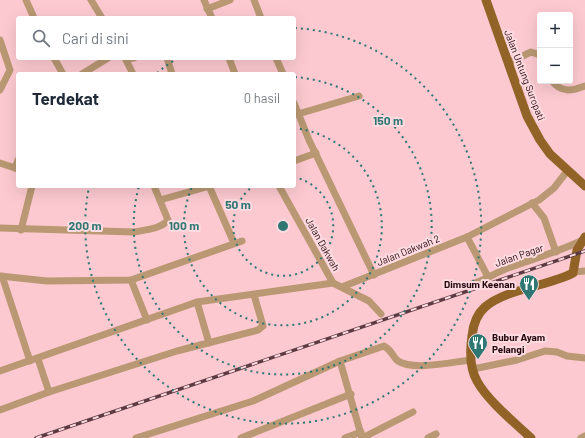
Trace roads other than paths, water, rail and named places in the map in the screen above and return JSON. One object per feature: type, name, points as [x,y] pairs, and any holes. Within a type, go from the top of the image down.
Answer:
[{"type":"main road","name":"Jalan Untung Suropati","points":[[486,0],[527,116],[540,140],[550,154],[585,186]]},
{"type":"main road","points":[[531,438],[476,380],[472,365],[473,330],[478,316],[485,307],[500,298],[574,272],[576,250],[584,238]]},
{"type":"street","points":[[26,0],[33,16]]},
{"type":"street","points":[[91,0],[101,16]]},
{"type":"street","points":[[204,0],[211,16]]},
{"type":"street","points":[[207,8],[230,0]]},
{"type":"street","points":[[254,0],[260,16]]},
{"type":"street","points":[[0,40],[10,70],[0,90]]},
{"type":"street","points":[[508,63],[531,52],[537,54]]},
{"type":"street","points":[[55,60],[62,72]]},
{"type":"street","points":[[85,72],[105,60]]},
{"type":"street","points":[[126,60],[132,72]]},
{"type":"street","points":[[168,60],[171,72]]},
{"type":"street","points":[[230,60],[234,72]]},
{"type":"street","points":[[277,60],[282,72]]},
{"type":"street","points":[[555,84],[560,88],[568,90],[585,86]]},
{"type":"street","points":[[298,114],[359,96]]},
{"type":"street","name":"Jalan Dakwah 2","points":[[296,108],[374,275],[467,237],[532,203],[548,193],[568,170]]},
{"type":"street","points":[[296,160],[316,153]]},
{"type":"street","points":[[0,163],[16,168]]},
{"type":"street","points":[[21,230],[32,188]]},
{"type":"street","points":[[0,228],[21,230],[134,232],[162,226],[168,220],[155,188]]},
{"type":"street","points":[[160,200],[202,188]]},
{"type":"street","points":[[210,188],[234,243]]},
{"type":"street","name":"Jalan Dakwah","points":[[280,188],[333,283],[369,302],[381,314]]},
{"type":"street","points":[[532,203],[544,218],[556,252]]},
{"type":"street","points":[[467,237],[488,277]]},
{"type":"street","name":"Jalan Pagar","points":[[462,286],[471,286],[508,268],[556,252],[584,238]]},
{"type":"street","points":[[30,361],[1,276],[47,280],[131,280],[242,241]]},
{"type":"street","points":[[574,272],[585,271]]},
{"type":"street","points":[[342,287],[374,275]]},
{"type":"street","points":[[131,280],[147,320]]},
{"type":"street","points":[[0,371],[38,359],[197,302],[228,296],[254,295],[333,283]]},
{"type":"street","points":[[0,410],[49,392],[177,351],[262,329],[263,326],[254,295]]},
{"type":"street","points":[[197,302],[209,343]]},
{"type":"street","points":[[136,438],[253,400],[340,361],[384,346],[391,350],[399,362],[411,366],[472,365],[517,360],[545,351],[585,358]]},
{"type":"street","points":[[38,359],[49,392]]},
{"type":"street","points":[[340,361],[351,394],[362,436]]},
{"type":"street","points":[[241,438],[351,394]]},
{"type":"street","points":[[346,438],[362,436],[413,412]]},
{"type":"street","points":[[428,438],[436,434]]},
{"type":"street","points":[[581,438],[585,436]]},
{"type":"railway","points":[[36,438],[585,251]]},
{"type":"place","name":"Dimsum Keenan","points":[[529,301]]},
{"type":"place","name":"Bubur Ayam Pelangi","points":[[478,360]]}]
